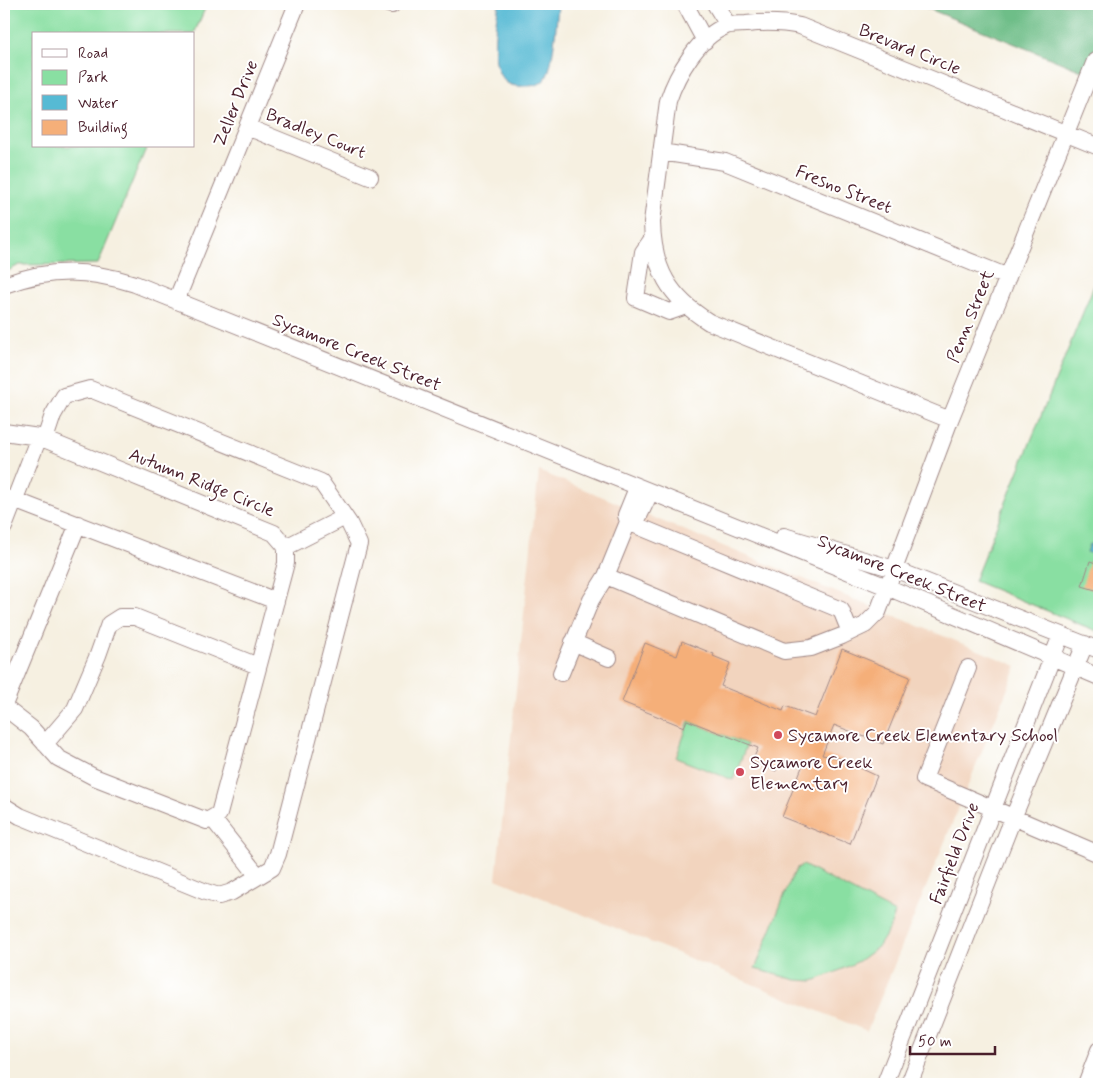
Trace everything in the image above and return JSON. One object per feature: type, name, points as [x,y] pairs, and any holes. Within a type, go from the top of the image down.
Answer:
[{"type":"street","name":"Zeller Drive","points":[[176,300],[297,4]]},
{"type":"street","points":[[685,4],[705,40]]},
{"type":"street","points":[[715,4],[728,25]]},
{"type":"street","name":"Brevard Circle","points":[[950,420],[709,322],[686,306],[669,287],[655,256],[652,222],[668,101],[681,70],[705,40],[714,32],[728,25],[767,21],[784,22],[800,26],[1099,147]]},
{"type":"street","name":"Penn Street","points":[[606,576],[784,651],[811,648],[850,632],[865,625],[878,612],[950,420],[1095,62]]},
{"type":"street","name":"Bradley Court","points":[[247,127],[370,177]]},
{"type":"street","name":"Fresno Street","points":[[661,152],[725,162],[1008,277]]},
{"type":"street","name":"Brevard Circle","points":[[652,239],[643,252],[636,298],[669,312],[686,306]]},
{"type":"street","name":"Sycamore Creek Street","points":[[4,285],[21,278],[67,272],[113,277],[135,284],[887,588],[1099,677]]},
{"type":"street","points":[[4,527],[9,499],[64,396],[90,389],[321,482],[345,517],[359,544],[278,854],[272,868],[232,892],[219,896],[20,816],[4,806]]},
{"type":"street","name":"Autumn Ridge Circle","points":[[4,432],[42,438],[274,533],[286,547]]},
{"type":"street","points":[[561,673],[590,600],[606,576],[628,522],[638,518],[644,490]]},
{"type":"street","points":[[9,499],[276,601]]},
{"type":"street","name":"Sycamore Creek Street","points":[[689,508],[894,569],[1092,647]]},
{"type":"street","points":[[78,524],[4,706],[31,728],[58,758],[94,778],[206,821],[219,814],[286,563],[286,547],[345,517]]},
{"type":"street","points":[[628,522],[842,610],[850,632]]},
{"type":"street","points":[[46,744],[75,709],[109,624],[120,617],[134,617],[258,666]]},
{"type":"street","name":"Fairfield Drive","points":[[885,1084],[1061,635]]},
{"type":"street","points":[[573,642],[609,658]]},
{"type":"street","points":[[909,1084],[1076,666],[1092,647]]},
{"type":"street","points":[[968,668],[924,779],[1099,854]]},
{"type":"street","points":[[212,818],[258,876]]},
{"type":"street","points":[[1086,1084],[1099,1050]]},
{"type":"shaded area","name":"Sycamore Creek Elementary","points":[[539,471],[1017,666],[867,1031],[496,879]]},
{"type":"green space","points":[[4,4],[207,4],[195,32],[32,32],[32,148],[146,148],[98,264],[19,265],[4,273]]},
{"type":"green space","points":[[917,4],[1099,4],[1099,78]]},
{"type":"green space","points":[[1099,273],[1099,632],[974,581]]},
{"type":"green space","points":[[689,721],[747,744],[733,780],[676,758]]},
{"type":"green space","points":[[803,865],[895,913],[889,930],[879,946],[859,961],[813,981],[796,980],[755,969],[791,879],[797,868]]},
{"type":"water","points":[[499,4],[558,4],[550,65],[548,74],[541,83],[530,86],[512,85],[505,81],[499,72],[496,64],[495,43]]},
{"type":"water","points":[[1099,528],[1099,557],[1087,552]]},
{"type":"building","points":[[1090,561],[1099,564],[1099,591],[1082,586]]},
{"type":"building","name":"Sycamore Creek Elementary School","points":[[682,641],[714,654],[713,656],[730,663],[721,686],[783,711],[785,706],[815,717],[842,649],[910,677],[883,744],[834,725],[822,755],[839,758],[877,776],[850,844],[782,817],[802,767],[781,759],[776,771],[752,762],[758,748],[687,720],[684,727],[622,702],[645,643],[677,656]]},
{"type":"place","name":"Sycamore Creek Elementary School","points":[[778,735]]},
{"type":"place","name":"Sycamore Creek Elementary","points":[[740,772]]}]
